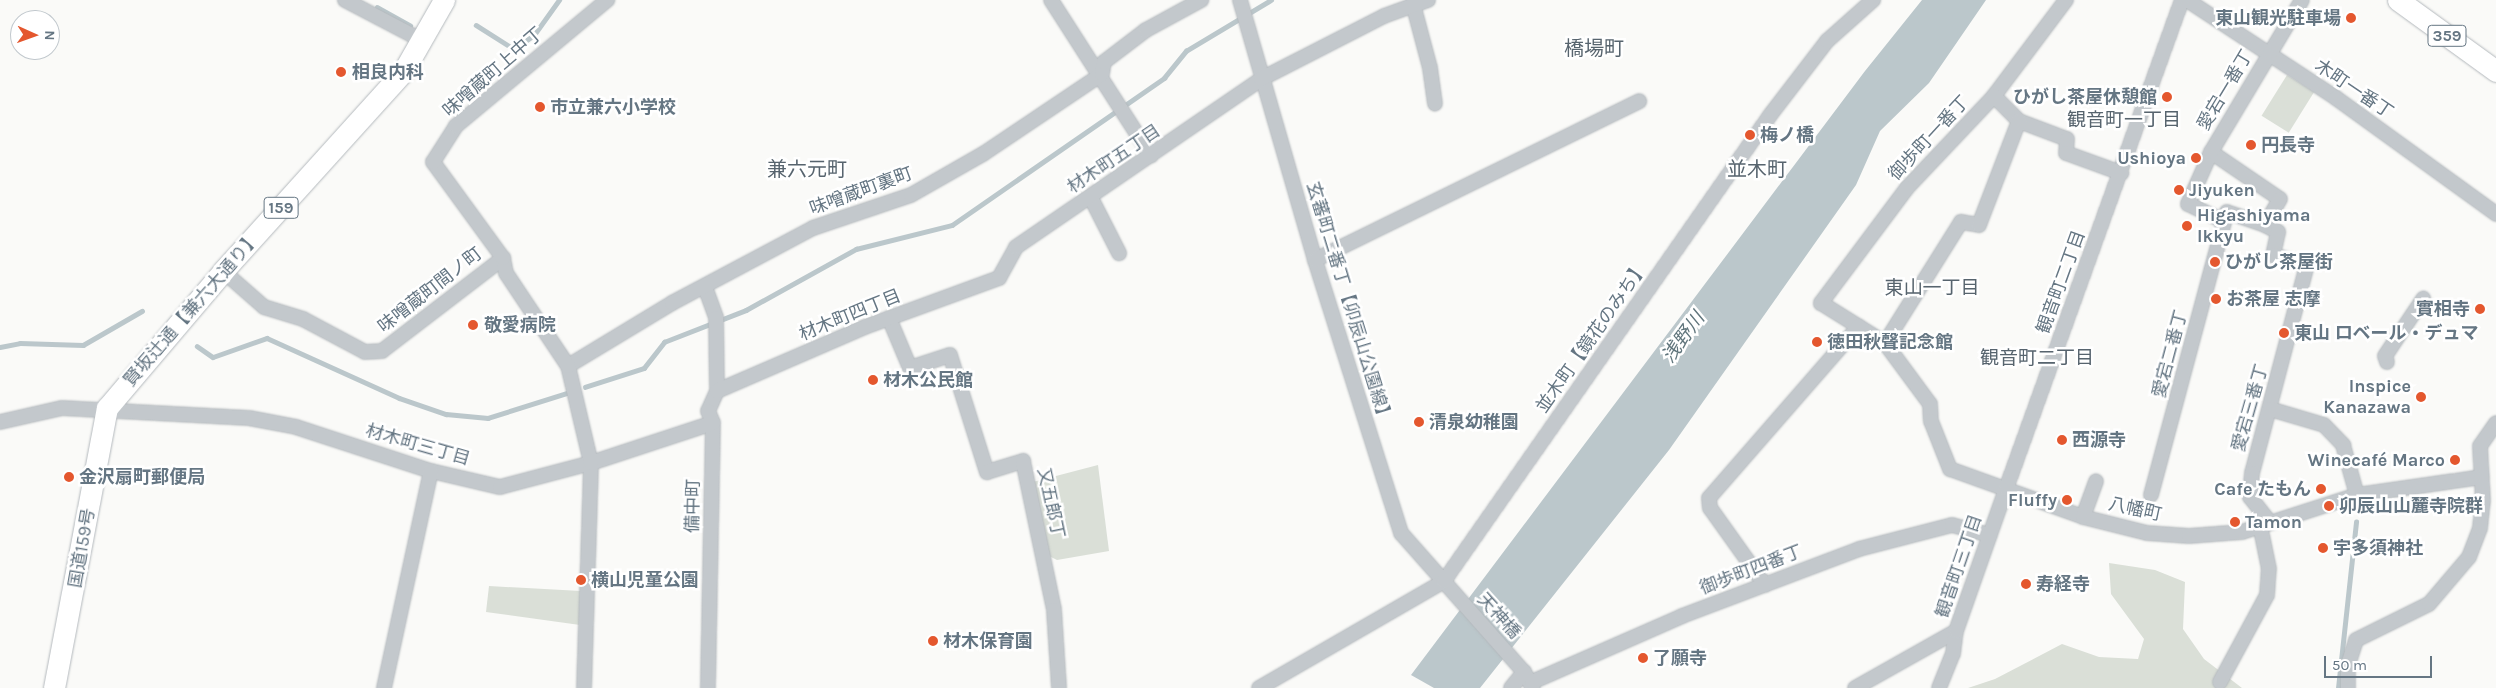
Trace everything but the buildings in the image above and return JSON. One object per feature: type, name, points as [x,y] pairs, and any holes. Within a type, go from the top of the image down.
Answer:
[{"type":"highway","name":"賢坂辻通【兼六大通り】","points":[[107,408],[223,271],[403,72],[423,41],[444,0]]},
{"type":"highway","name":"359","points":[[2398,0],[2494,67]]},
{"type":"highway","name":"国道159号","points":[[54,688],[107,408]]},
{"type":"street","points":[[345,0],[423,41]]},
{"type":"street","name":"味噌蔵町上中丁","points":[[503,258],[433,162],[456,126],[607,0]]},
{"type":"street","points":[[1051,0],[1102,74],[1151,156]]},
{"type":"street","name":"味噌蔵町裏町","points":[[568,366],[672,303],[813,228],[911,195],[983,154],[1102,74],[1104,62],[1146,30],[1200,0]]},
{"type":"street","name":"並木町【鏡花のみち】","points":[[1259,688],[1448,587],[1771,114],[1827,41],[1873,0]]},
{"type":"street","name":"御歩町一番丁","points":[[1859,326],[1821,303],[1907,188],[1994,96],[2066,0]]},
{"type":"street","points":[[1994,96],[2020,121],[2067,139],[2066,154],[2120,173],[2182,0]]},
{"type":"street","name":"木町一番丁","points":[[2187,0],[2336,98],[2496,214]]},
{"type":"street","name":"愛宕一番丁","points":[[2223,221],[2188,204],[2211,152],[2302,0]]},
{"type":"street","points":[[1420,1],[1435,104]]},
{"type":"street","name":"材木町五丁目","points":[[999,278],[1016,247],[1091,198],[1261,79],[1420,1]]},
{"type":"street","name":"玄蕃町二番丁【卯辰山公園線】","points":[[1243,11],[1261,79],[1315,260],[1393,512],[1401,533],[1448,587]]},
{"type":"street","points":[[1315,260],[1515,160],[1639,101]]},
{"type":"street","points":[[1765,585],[1710,508],[1709,498],[1859,326],[1885,343],[1962,222],[1979,225],[2020,121]]},
{"type":"street","points":[[2211,152],[2280,199],[2265,225],[2227,212],[2223,221]]},
{"type":"street","name":"観音町二丁目","points":[[2006,489],[2120,173]]},
{"type":"street","points":[[1091,198],[1119,253]]},
{"type":"street","name":"愛宕二番丁","points":[[2151,495],[2223,221]]},
{"type":"street","name":"愛宕三番丁","points":[[2265,225],[2278,232],[2273,255],[2307,265],[2270,410],[2252,467],[2250,496],[2265,523]]},
{"type":"street","points":[[503,258],[506,273],[568,366],[591,464],[584,688]]},
{"type":"street","name":"味噌蔵町間ノ町","points":[[223,271],[264,307],[304,319],[364,352],[382,351],[503,258]]},
{"type":"street","name":"材木町四丁目","points":[[717,391],[889,318],[999,278]]},
{"type":"street","name":"備中町","points":[[705,287],[716,323],[717,391],[708,411],[713,423],[708,688]]},
{"type":"street","points":[[2387,362],[2385,356],[2423,300]]},
{"type":"street","name":"又五郎丁","points":[[889,318],[910,368],[950,355],[987,472],[1023,461],[1054,610],[1060,688]]},
{"type":"street","name":"八幡町","points":[[1885,343],[1930,404],[1931,421],[1950,470],[2083,517],[2147,533],[2189,536],[2242,532],[2265,523],[2358,495],[2482,477]]},
{"type":"street","name":"材木町三丁目","points":[[0,422],[62,408],[107,408],[249,418],[296,427],[431,471],[500,486],[591,464],[713,423]]},
{"type":"street","points":[[2270,410],[2324,425],[2343,445],[2358,495]]},
{"type":"street","points":[[2348,688],[2348,665],[2356,640],[2428,604],[2469,557],[2480,528],[2482,477],[2480,446],[2496,423]]},
{"type":"street","points":[[384,688],[431,471]]},
{"type":"street","points":[[2083,517],[2096,480]]},
{"type":"street","name":"観音町三丁目","points":[[1855,688],[1956,631],[2006,489]]},
{"type":"street","points":[[2220,682],[2267,595],[2269,569],[2265,523]]},
{"type":"street","name":"御歩町四番丁","points":[[1527,677],[1859,549],[1946,526],[1990,535]]},
{"type":"street","name":"天神橋","points":[[1448,587],[1527,677]]},
{"type":"street","points":[[1938,688],[1953,654],[1956,631]]},
{"type":"street","points":[[1511,688],[1527,677]]},
{"type":"shaded area","points":[[2287,75],[2314,92],[2289,133],[2262,116]]},
{"type":"shaded area","points":[[1098,465],[1109,551],[1057,560],[1049,556],[1033,482]]},
{"type":"shaded area","points":[[2109,563],[2155,570],[2185,582],[2183,629],[2204,659],[2242,688],[1968,688],[1995,679],[2062,644],[2099,657],[2138,659],[2144,639],[2111,594]]},
{"type":"shaded area","points":[[489,586],[581,591],[580,625],[486,612]]},
{"type":"water","name":"浅野川","points":[[1922,0],[1986,0],[1929,83],[1880,131],[1856,185],[1669,450],[1480,688],[1434,688],[1411,675],[1865,71]]},
{"type":"waterway","points":[[476,25],[514,49],[534,35],[559,0]]},
{"type":"waterway","points":[[585,387],[644,368],[664,342],[746,310],[856,249],[952,225],[1164,78],[1186,51],[1271,0]]},
{"type":"waterway","points":[[377,7],[410,25]]},
{"type":"waterway","points":[[0,347],[20,343],[83,345],[142,311]]},
{"type":"waterway","points":[[197,346],[213,357],[267,338],[399,398],[446,414],[488,418],[570,392]]},
{"type":"waterway","points":[[2338,688],[2356,522]]},
{"type":"place","name":"東山観光駐車場","points":[[2351,18]]},
{"type":"place","name":"相良内科","points":[[341,72]]},
{"type":"place","name":"ひがし茶屋休憩館","points":[[2167,97]]},
{"type":"place","name":"市立兼六小学校","points":[[540,107]]},
{"type":"place","name":"梅ノ橋","points":[[1750,135]]},
{"type":"place","name":"円長寺","points":[[2251,145]]},
{"type":"place","name":"Ushioya","points":[[2196,158]]},
{"type":"place","name":"Jiyuken","points":[[2179,190]]},
{"type":"place","name":"Higashiyama Ikkyu","points":[[2187,226]]},
{"type":"place","name":"ひがし茶屋街","points":[[2215,262]]},
{"type":"place","name":"お茶屋 志摩","points":[[2216,299]]},
{"type":"place","name":"實相寺","points":[[2480,309]]},
{"type":"place","name":"敬愛病院","points":[[473,325]]},
{"type":"place","name":"東山 ロベール・デュマ","points":[[2284,333]]},
{"type":"place","name":"徳田秋聲記念館","points":[[1817,342]]},
{"type":"place","name":"材木公民館","points":[[873,380]]},
{"type":"place","name":"Inspice Kanazawa","points":[[2421,397]]},
{"type":"place","name":"清泉幼稚園","points":[[1419,422]]},
{"type":"place","name":"西源寺","points":[[2062,440]]},
{"type":"place","name":"Winecafé Marco","points":[[2455,460]]},
{"type":"place","name":"金沢扇町郵便局","points":[[69,477]]},
{"type":"place","name":"Cafe たもん","points":[[2321,489]]},
{"type":"place","name":"Fluffy","points":[[2067,500]]},
{"type":"place","name":"卯辰山山麓寺院群","points":[[2329,506]]},
{"type":"place","name":"Tamon","points":[[2235,522]]},
{"type":"place","name":"宇多須神社","points":[[2323,548]]},
{"type":"place","name":"横山児童公園","points":[[581,580]]},
{"type":"place","name":"寿経寺","points":[[2026,584]]},
{"type":"place","name":"材木保育園","points":[[933,641]]},
{"type":"place","name":"了願寺","points":[[1643,658]]},
{"type":"district","name":"橋場町","points":[[1594,48]]},
{"type":"district","name":"観音町一丁目","points":[[2124,121]]},
{"type":"district","name":"兼六元町","points":[[807,169]]},
{"type":"district","name":"並木町","points":[[1757,169]]},
{"type":"district","name":"東山一丁目","points":[[1932,289]]},
{"type":"district","name":"観音町二丁目","points":[[2037,359]]}]
